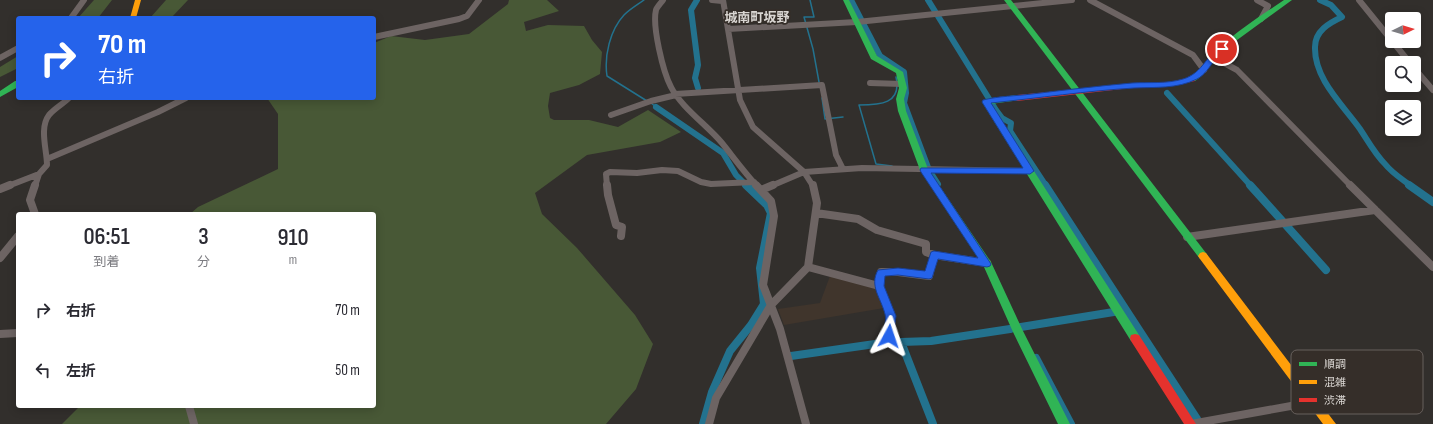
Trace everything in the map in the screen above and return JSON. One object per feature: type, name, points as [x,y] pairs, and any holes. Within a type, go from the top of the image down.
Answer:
[{"type":"street","points":[[72,16],[84,0]]},
{"type":"street","points":[[134,16],[138,0]]},
{"type":"street","points":[[376,37],[459,19],[467,16],[479,0]]},
{"type":"street","points":[[663,0],[656,9],[656,22],[660,59],[671,88],[722,143],[741,169],[771,201],[774,216],[763,285],[780,329],[806,424]]},
{"type":"street","points":[[709,424],[716,398],[771,305],[808,267],[816,213],[815,190],[804,172],[753,128],[740,100],[723,1],[712,0]]},
{"type":"street","points":[[846,0],[874,57],[899,72],[903,88],[900,100],[902,111],[924,170],[987,264],[1018,332],[1064,424]]},
{"type":"street","points":[[728,30],[857,22],[1009,3],[1072,0]]},
{"type":"street","points":[[1090,0],[1193,55],[1204,70]]},
{"type":"street","points":[[1257,0],[1268,6],[1261,19]]},
{"type":"street","points":[[1290,0],[1261,19],[1213,57],[1204,70],[1196,77],[1184,82],[1164,85],[1075,91],[986,102],[1190,424],[1291,406]]},
{"type":"street","points":[[1359,0],[1404,56]]},
{"type":"street","points":[[1009,3],[1291,373]]},
{"type":"street","points":[[0,58],[16,49]]},
{"type":"street","points":[[1213,57],[1231,65],[1237,70],[1433,267]]},
{"type":"street","points":[[1421,76],[1433,90]]},
{"type":"street","points":[[870,83],[902,84]]},
{"type":"street","points":[[0,95],[16,84]]},
{"type":"street","points":[[611,115],[675,94],[822,85],[836,155],[843,169]]},
{"type":"street","points":[[34,212],[30,200],[39,174],[47,165],[45,146],[46,122],[49,115],[67,100]]},
{"type":"street","points":[[47,159],[158,112],[182,100]]},
{"type":"street","points":[[761,190],[804,172],[843,169],[1030,171]]},
{"type":"street","points":[[621,236],[622,227],[616,225],[608,195],[606,174],[610,172],[637,173],[662,170],[678,172],[701,182],[711,184],[754,182]]},
{"type":"street","points":[[0,189],[39,174]]},
{"type":"street","points":[[1187,237],[1375,210]]},
{"type":"street","points":[[816,213],[858,219],[877,230],[926,244],[926,252],[987,264]]},
{"type":"street","points":[[0,258],[16,238]]},
{"type":"street","points":[[889,336],[891,316],[879,286],[881,272],[898,272],[929,276],[934,254]]},
{"type":"street","points":[[808,267],[879,286]]},
{"type":"street","points":[[0,334],[16,333]]},
{"type":"street","points":[[189,408],[194,424]]},
{"type":"street","points":[[1322,414],[1330,424]]},
{"type":"shaded area","points":[[830,276],[876,288],[884,308],[784,325],[778,309],[820,303]]},
{"type":"green space","points":[[94,0],[112,0],[100,16],[80,16]]},
{"type":"green space","points":[[166,0],[188,0],[173,16],[152,16]]},
{"type":"green space","points":[[509,0],[547,0],[559,11],[524,22],[526,31],[548,25],[584,26],[592,40],[602,52],[600,74],[579,85],[550,93],[548,106],[550,118],[554,120],[589,120],[618,127],[648,110],[681,132],[660,142],[587,155],[535,193],[542,214],[577,248],[635,315],[653,344],[636,389],[606,424],[62,424],[78,408],[376,408],[376,212],[192,212],[198,207],[278,169],[278,114],[268,100],[376,100],[376,42],[391,36],[425,40],[469,34],[508,4]]},
{"type":"green space","points":[[16,57],[16,69],[0,77],[0,67]]},
{"type":"waterway","points":[[644,0],[624,15],[615,28],[607,52],[606,68],[607,76],[647,101]]},
{"type":"waterway","points":[[697,0],[691,10],[698,65],[695,78],[698,88]]},
{"type":"waterway","points":[[810,0],[814,17],[804,17],[813,49],[819,82]]},
{"type":"waterway","points":[[851,0],[880,56],[904,72],[906,93],[904,103],[929,170],[938,184]]},
{"type":"waterway","points":[[928,0],[996,110],[1002,118],[1011,123],[1010,131],[1046,186]]},
{"type":"waterway","points":[[1320,0],[1331,5],[1342,17],[1324,28],[1317,36],[1315,47],[1316,59],[1324,81],[1381,160],[1394,173],[1411,186]]},
{"type":"waterway","points":[[892,166],[876,164],[859,105],[882,103],[892,98],[896,93],[896,77]]},
{"type":"waterway","points":[[1167,93],[1251,186]]},
{"type":"waterway","points":[[822,98],[825,119],[843,117]]},
{"type":"waterway","points":[[651,103],[656,107]]},
{"type":"waterway","points":[[656,107],[723,153],[736,175],[746,185]]},
{"type":"waterway","points":[[703,424],[712,392],[730,351],[751,325],[764,304],[760,268],[771,213],[767,205],[746,185]]},
{"type":"waterway","points":[[1045,185],[1126,310]]},
{"type":"waterway","points":[[1250,185],[1326,270]]},
{"type":"waterway","points":[[1409,185],[1433,202]]},
{"type":"waterway","points":[[1021,327],[1126,310]]},
{"type":"waterway","points":[[1126,310],[1197,419]]},
{"type":"waterway","points":[[901,342],[931,341],[1010,329]]},
{"type":"waterway","points":[[791,356],[889,342],[901,342]]},
{"type":"waterway","points":[[901,342],[933,424]]},
{"type":"waterway","points":[[1036,358],[1071,424]]},
{"type":"traffic: fast","points":[[846,0],[874,57],[899,72],[903,88],[900,99],[902,111],[924,170],[988,265],[1018,332],[1064,424]]},
{"type":"traffic: fast","points":[[1007,0],[1203,256]]},
{"type":"traffic: fast","points":[[1192,79],[1201,73],[1219,52],[1231,41],[1289,0]]},
{"type":"traffic: fast","points":[[0,95],[16,84]]},
{"type":"traffic: fast","points":[[1017,98],[986,102],[1135,338]]},
{"type":"traffic: slow","points":[[134,16],[138,0]]},
{"type":"traffic: slow","points":[[1203,256],[1291,372]]},
{"type":"traffic: slow","points":[[1322,414],[1330,424]]},
{"type":"traffic: jam","points":[[1017,98],[1131,86],[1171,84],[1192,79]]},
{"type":"traffic: jam","points":[[1135,338],[1190,424]]},
{"type":"district","name":"城南町坂野","points":[[757,18]]},
{"type":"route","points":[[889,336],[891,316],[879,286],[881,272],[898,272],[929,276],[934,254],[987,264],[924,170],[1030,171],[986,102],[1075,91],[1164,85],[1184,82],[1196,77],[1222,49]]}]
